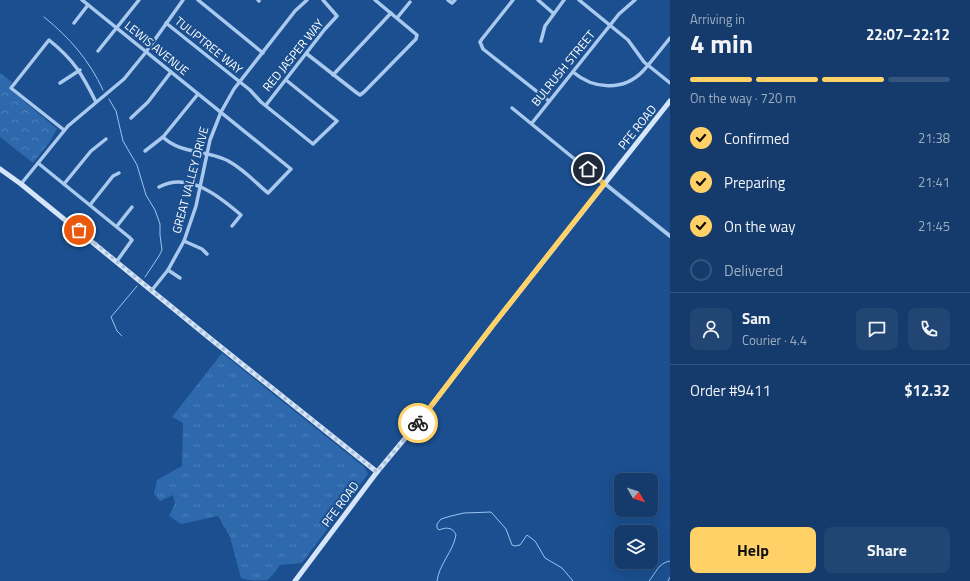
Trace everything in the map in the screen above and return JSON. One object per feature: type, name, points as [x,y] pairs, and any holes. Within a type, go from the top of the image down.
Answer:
[{"type":"main road","name":"PFE ROAD","points":[[296,580],[377,472],[422,418],[493,325],[670,101]]},
{"type":"main road","points":[[0,169],[21,184],[377,472]]},
{"type":"street","name":"LEWIS AVENUE","points":[[82,0],[291,169],[268,193],[229,161],[207,153]]},
{"type":"street","points":[[98,51],[139,0]]},
{"type":"street","points":[[21,184],[64,130],[119,84],[146,52],[183,0]]},
{"type":"street","points":[[198,0],[263,53]]},
{"type":"street","name":"GREAT VALLEY DRIVE","points":[[152,290],[168,270],[184,241],[194,212],[212,134],[221,112],[240,82],[295,11],[307,0]]},
{"type":"street","name":"RED JASPER WAY","points":[[266,105],[325,29],[337,16],[323,0]]},
{"type":"street","points":[[307,54],[360,94],[416,39],[417,35],[375,0]]},
{"type":"street","points":[[448,0],[452,3],[455,0]]},
{"type":"street","points":[[514,0],[480,42],[483,49],[549,101]]},
{"type":"street","points":[[538,0],[553,13]]},
{"type":"street","points":[[541,41],[545,26],[553,13],[564,0]]},
{"type":"street","points":[[579,0],[628,40],[638,56],[670,83]]},
{"type":"street","name":"BULRUSH STREET","points":[[532,123],[622,10],[635,0]]},
{"type":"street","points":[[397,18],[410,2]]},
{"type":"street","points":[[74,23],[88,5]]},
{"type":"street","points":[[333,75],[391,13]]},
{"type":"street","name":"TULIPTREE WAY","points":[[166,23],[240,82],[313,144],[337,121],[286,80]]},
{"type":"street","points":[[573,72],[591,83],[604,86],[613,86],[627,82],[635,77],[647,65],[670,38]]},
{"type":"street","points":[[64,130],[11,88],[49,40],[68,56],[80,70],[96,102]]},
{"type":"street","points":[[60,83],[80,70]]},
{"type":"street","points":[[131,118],[148,102],[171,72]]},
{"type":"street","points":[[145,151],[163,137],[198,94]]},
{"type":"street","points":[[512,108],[670,236]]},
{"type":"street","points":[[163,137],[176,146],[207,153]]},
{"type":"street","points":[[64,184],[90,151],[106,139]]},
{"type":"street","points":[[38,163],[117,226],[132,240],[116,261]]},
{"type":"street","points":[[90,205],[113,176],[119,173]]},
{"type":"street","points":[[159,187],[174,182],[200,187],[217,195],[241,215],[232,226]]},
{"type":"street","points":[[117,226],[132,207]]},
{"type":"street","points":[[184,241],[202,249],[207,254]]},
{"type":"street","points":[[168,270],[180,278]]},
{"type":"green space","points":[[0,73],[12,82],[10,87],[12,91],[57,129],[49,143],[33,163],[0,137]]},
{"type":"green space","points":[[222,353],[364,467],[368,474],[302,563],[280,565],[273,575],[267,580],[247,580],[241,578],[230,537],[218,516],[181,524],[169,516],[175,503],[173,495],[160,501],[154,494],[157,480],[182,466],[183,423],[172,417]]},
{"type":"waterway","points":[[44,17],[78,50],[92,69],[103,90]]},
{"type":"waterway","points":[[109,99],[116,111],[123,141],[137,165],[146,195],[155,210],[160,224],[162,250],[145,277]]},
{"type":"waterway","points":[[122,336],[117,331],[111,317],[137,286]]},
{"type":"waterway","points":[[437,581],[440,569],[452,547],[456,535],[455,532],[449,528],[439,530],[437,528],[437,524],[441,519],[464,513],[491,512],[506,529],[512,545],[520,545],[527,535],[535,541],[545,558],[562,568],[573,581]]},
{"type":"waterway","points":[[649,581],[660,566],[670,561]]},
{"type":"waterway","points":[[668,581],[670,577]]},
{"type":"way so far","points":[[79,230],[212,340],[377,472],[418,423]]},
{"type":"route","points":[[418,423],[604,184],[588,169]]}]
